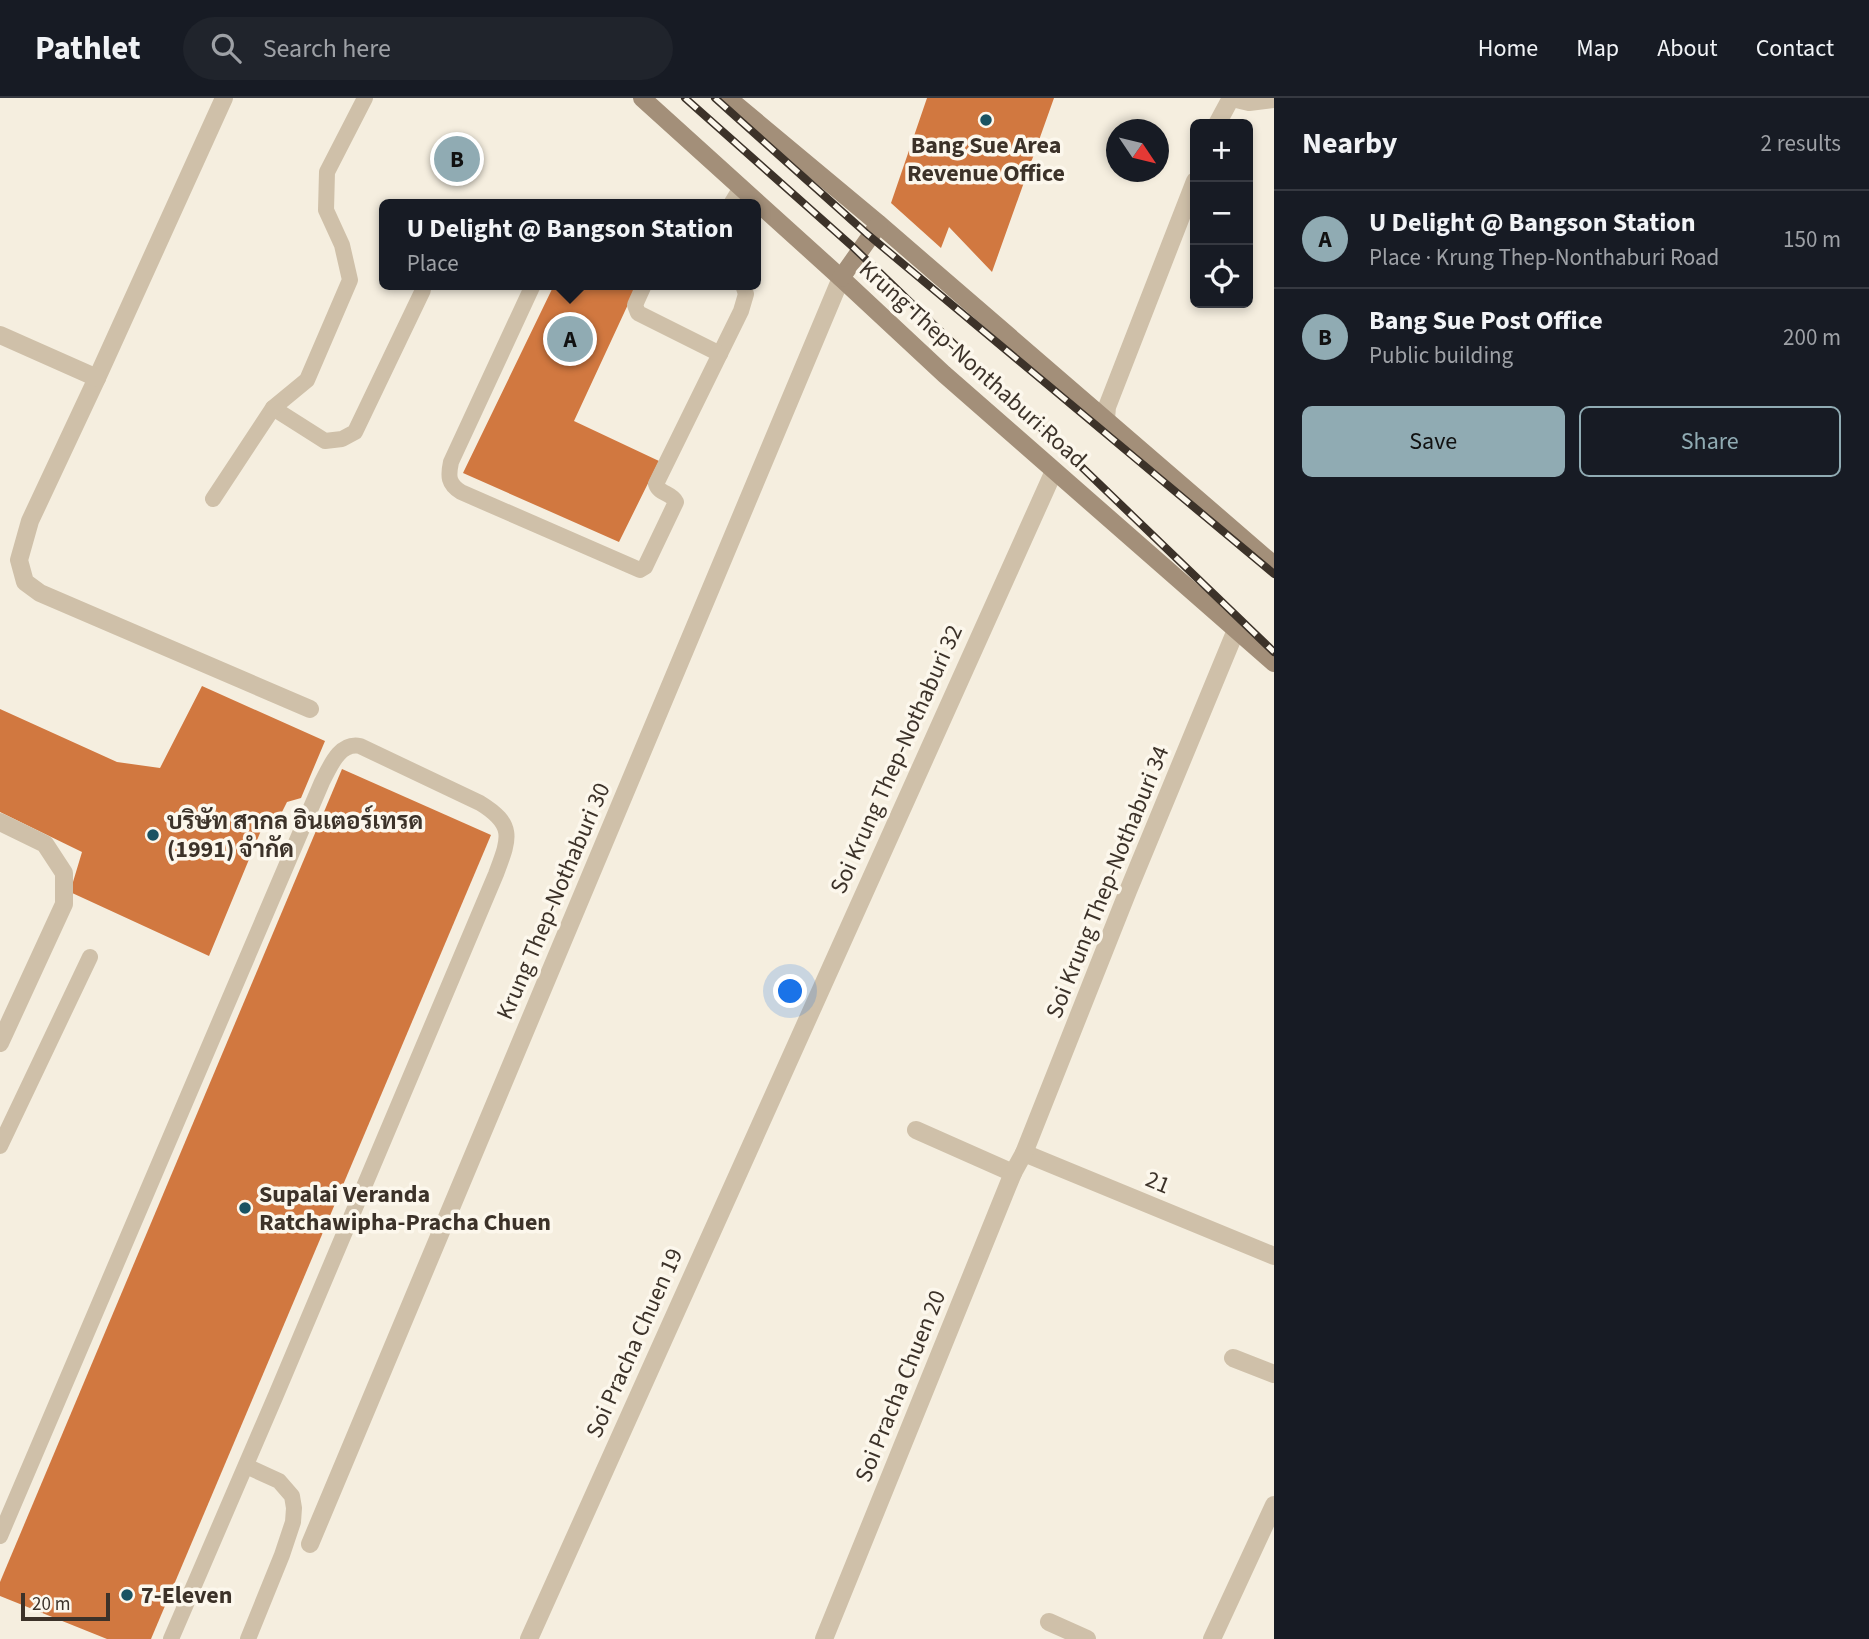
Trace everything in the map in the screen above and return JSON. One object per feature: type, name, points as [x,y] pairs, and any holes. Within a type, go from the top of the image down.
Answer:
[{"type":"main road","name":"Krung Thep-Nonthaburi Road","points":[[642,98],[736,196]]},
{"type":"main road","name":"Krung Thep-Nonthaburi Road","points":[[728,98],[879,224],[1274,565]]},
{"type":"main road","name":"Krung Thep-Nonthaburi Road","points":[[761,216],[841,278],[944,374],[1274,663]]},
{"type":"main road","points":[[841,278],[879,224]]},
{"type":"street","points":[[224,98],[30,522],[19,560],[25,582],[55,601],[310,709]]},
{"type":"street","points":[[1220,119],[1231,98],[1249,102],[1274,99]]},
{"type":"street","points":[[1106,419],[1107,407],[1195,182]]},
{"type":"street","name":"Krung Thep-Nothaburi 30","points":[[310,1544],[841,278]]},
{"type":"street","points":[[0,335],[97,378]]},
{"type":"street","name":"Soi Krung Thep-Nothaburi 32","points":[[784,1068],[1054,471]]},
{"type":"street","name":"Soi Krung Thep-Nothaburi 34","points":[[1024,1153],[1236,630]]},
{"type":"street","points":[[0,822],[45,844],[64,873],[64,904],[5,1019],[0,1043]]},
{"type":"street","name":"Soi Pracha Chuen 19","points":[[529,1639],[784,1068]]},
{"type":"street","points":[[916,1130],[1013,1173]]},
{"type":"street","name":"Soi Pracha Chuen 20","points":[[824,1639],[1013,1173],[1024,1153]]},
{"type":"street","name":"21","points":[[1024,1153],[1274,1256]]},
{"type":"street","points":[[1233,1358],[1274,1374]]},
{"type":"street","points":[[1212,1639],[1274,1505]]},
{"type":"street","points":[[1049,1622],[1087,1639]]},
{"type":"lane","points":[[213,499],[273,408],[307,380],[350,280],[342,245],[326,210],[327,172],[365,98]]},
{"type":"lane","points":[[273,408],[325,441],[342,439],[355,432],[423,290]]},
{"type":"lane","points":[[531,290],[451,462],[451,485],[461,492],[639,570],[645,567],[676,502],[658,490],[656,484],[744,304],[745,290]]},
{"type":"lane","points":[[642,290],[635,305],[638,313],[720,354]]},
{"type":"lane","points":[[0,1536],[321,782],[339,754],[352,745],[373,752],[480,803],[496,813],[504,824],[508,837],[504,853],[246,1466],[170,1639]]},
{"type":"lane","points":[[1,1139],[90,957]]},
{"type":"lane","points":[[246,1466],[279,1481],[292,1496],[294,1508],[293,1522],[282,1555],[247,1639]]},
{"type":"building","points":[[927,98],[1054,98],[992,272],[949,227],[941,248],[891,203]]},
{"type":"building","points":[[552,290],[635,290],[574,421],[659,461],[619,542],[463,473]]},
{"type":"building","name":"บริษัท สากล อินเตอร์เทรด (1991) จำกัด","points":[[202,686],[325,741],[301,798],[287,802],[279,818],[267,816],[209,956],[70,892],[82,852],[0,812],[0,709],[117,762],[160,768]]},
{"type":"building","name":"Supalai Veranda Ratchawipha-Pracha Chuen","points":[[342,769],[491,835],[151,1639],[107,1639],[0,1596],[0,1582]]},
{"type":"railway","points":[[685,98],[853,247],[1274,652]]},
{"type":"railway","points":[[715,98],[866,233],[1274,574]]},
{"type":"place","name":"Bang Sue Area Revenue Office","points":[[986,120]]},
{"type":"place","name":"Bang Sue Post Office","points":[[457,159]]},
{"type":"place","name":"U Delight @ Bangson Station","points":[[570,339]]},
{"type":"place","name":"บริษัท สากล อินเตอร์เทรด (1991) จำกัด","points":[[153,835]]},
{"type":"place","name":"Supalai Veranda Ratchawipha-Pracha Chuen","points":[[245,1208]]},
{"type":"place","name":"7-Eleven","points":[[127,1595]]}]
